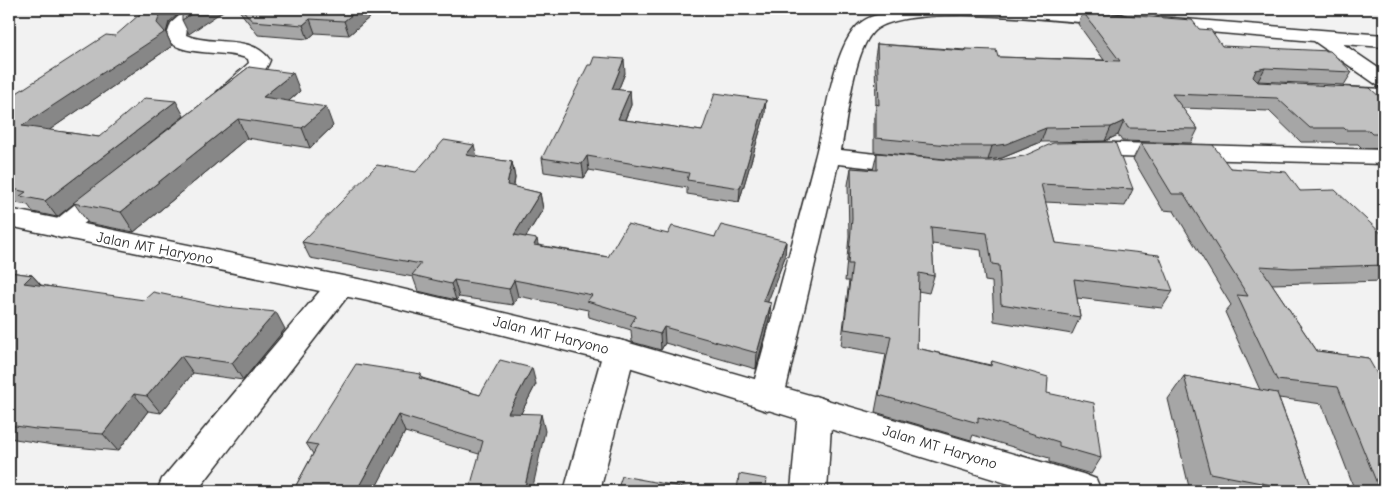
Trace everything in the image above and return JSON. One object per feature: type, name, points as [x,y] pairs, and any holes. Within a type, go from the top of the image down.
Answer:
[{"type":"street","points":[[198,9],[178,27],[176,38],[191,44],[247,51],[258,56],[260,60],[258,66],[213,106]]},
{"type":"street","points":[[767,397],[828,156],[847,66],[865,29],[879,20],[933,10],[969,9],[1315,34],[1384,41]]},
{"type":"street","points":[[1315,34],[1384,81]]},
{"type":"street","points":[[1210,42],[1228,39],[1333,46]]},
{"type":"street","points":[[1322,92],[1384,95]]},
{"type":"street","points":[[1056,150],[1119,149],[1384,157]]},
{"type":"street","points":[[828,156],[935,167]]},
{"type":"street","points":[[61,229],[128,174]]},
{"type":"street","name":"Jalan MT Haryono","points":[[9,218],[340,286],[619,352],[962,453],[1083,491]]},
{"type":"street","points":[[175,491],[340,286]]},
{"type":"street","points":[[582,491],[619,352]]},
{"type":"street","points":[[809,491],[814,410]]},
{"type":"building","points":[[148,9],[162,9],[157,23],[165,32],[22,126],[99,137],[145,98],[176,101],[45,201],[20,196],[26,192],[9,188],[9,98],[106,35],[115,36]]},
{"type":"building","points":[[189,9],[199,9],[182,20],[182,16]]},
{"type":"building","points":[[242,9],[359,9],[344,21],[310,19],[303,25],[252,21]]},
{"type":"building","points":[[1083,12],[1192,20],[1199,29],[1211,30],[1222,46],[1330,51],[1352,72],[1265,68],[1256,70],[1253,77],[1258,82],[1370,88],[1384,101],[1384,134],[1372,134],[1368,130],[1346,130],[1344,128],[1310,128],[1277,98],[1172,94],[1198,129],[1128,128],[1124,121],[1111,127],[1046,128],[1006,144],[992,146],[959,146],[876,138],[876,104],[879,105],[877,44],[966,51],[966,49],[996,50],[998,57],[1120,61]]},
{"type":"building","points":[[594,57],[624,59],[612,89],[630,91],[618,119],[702,131],[715,93],[766,100],[740,188],[687,180],[689,173],[587,156],[582,164],[542,158],[588,65],[591,65]]},
{"type":"building","points":[[249,67],[293,73],[263,97],[326,107],[302,128],[238,119],[121,212],[73,203]]},
{"type":"building","points":[[444,140],[474,145],[466,155],[512,162],[507,185],[540,193],[514,235],[537,239],[534,245],[608,257],[627,224],[668,234],[672,226],[715,237],[721,225],[786,241],[763,301],[771,303],[757,353],[664,327],[660,334],[630,326],[636,316],[587,301],[592,295],[514,280],[509,289],[454,280],[451,284],[412,275],[421,264],[302,242],[377,165],[416,172]]},
{"type":"building","points":[[1115,142],[1133,189],[1041,184],[1056,243],[1159,255],[1173,291],[1074,279],[1080,317],[1001,304],[999,265],[992,264],[987,233],[931,227],[934,276],[919,273],[917,348],[991,366],[992,361],[1048,377],[1047,393],[1094,403],[1101,458],[1059,446],[1059,442],[978,417],[978,423],[879,395],[891,336],[844,329],[852,264],[848,264],[852,219],[851,168],[877,170],[877,153],[960,161],[993,161],[1024,156],[1053,143]]},
{"type":"building","points":[[1141,143],[1213,145],[1230,168],[1286,172],[1300,191],[1335,190],[1384,236],[1384,265],[1292,268],[1260,266],[1317,351],[1368,358],[1384,386],[1384,491],[1380,491],[1338,387],[1277,380],[1237,295],[1248,296],[1184,194],[1172,194]]},
{"type":"building","points":[[9,272],[32,275],[24,283],[144,300],[153,292],[225,307],[276,312],[232,363],[181,356],[147,396],[134,394],[103,434],[9,425]]},
{"type":"building","points":[[500,360],[532,368],[508,413],[541,414],[524,491],[469,491],[483,441],[398,415],[358,488],[381,491],[293,491],[318,445],[306,443],[356,364],[421,374],[419,378],[480,395]]},
{"type":"building","points":[[1184,376],[1277,393],[1313,491],[1302,491],[1210,473]]},
{"type":"building","points":[[739,474],[767,479],[765,491],[737,491]]},
{"type":"building","points":[[622,476],[704,491],[617,491]]}]
